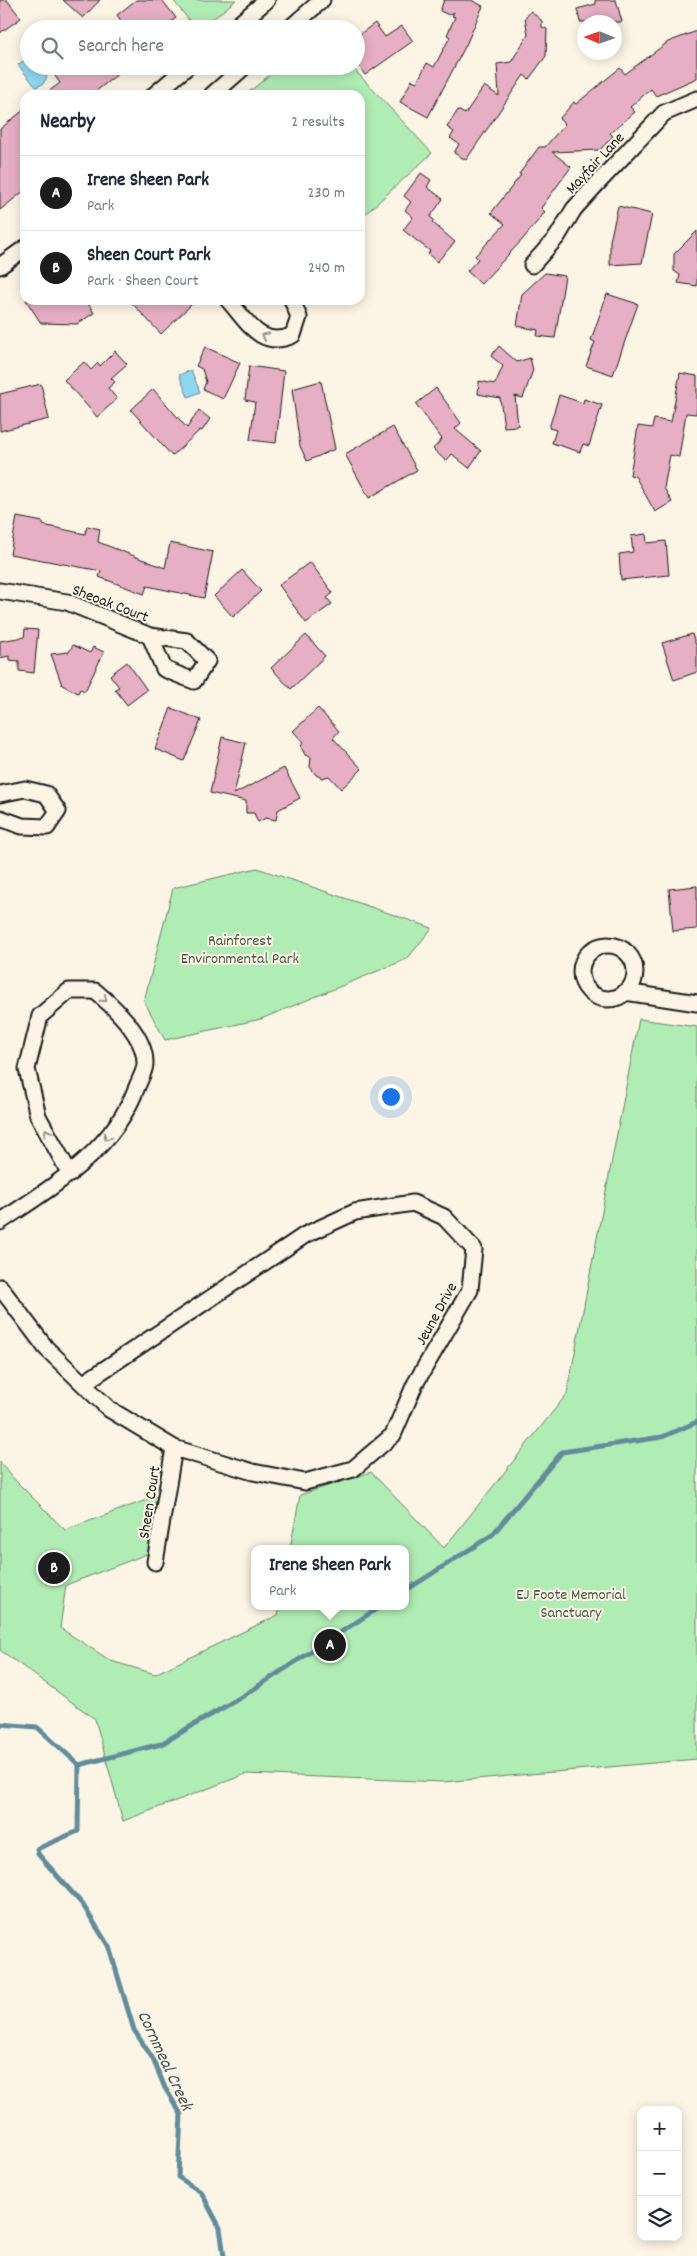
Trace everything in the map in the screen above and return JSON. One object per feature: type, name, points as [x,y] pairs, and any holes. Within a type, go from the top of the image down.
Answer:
[{"type":"street","points":[[244,20],[267,0]]},
{"type":"street","points":[[299,20],[322,0]]},
{"type":"street","points":[[160,90],[177,75]]},
{"type":"street","points":[[218,90],[235,75]]},
{"type":"street","name":"Mayfair Lane","points":[[532,265],[557,237],[574,209],[664,113],[697,99]]},
{"type":"street","points":[[0,266],[20,252]]},
{"type":"street","points":[[233,305],[262,336],[273,340],[292,335],[299,317],[294,305]]},
{"type":"street","name":"Sheoak Court","points":[[0,591],[67,602],[150,636]]},
{"type":"street","points":[[0,794],[25,789],[46,794],[58,811],[47,827],[22,826],[0,818]]},
{"type":"street","points":[[0,1222],[70,1174],[94,1154],[131,1102],[146,1064],[142,1046],[119,1011],[95,991],[69,991],[40,1016],[27,1069],[38,1116],[70,1174]]},
{"type":"street","points":[[625,992],[697,1004]]},
{"type":"street","name":"Jeune Drive","points":[[0,1287],[46,1348],[109,1409],[174,1448],[253,1472],[305,1482],[352,1469],[393,1435],[415,1384],[470,1290],[474,1249],[444,1217],[414,1203],[355,1212],[305,1235],[84,1383]]},
{"type":"street","name":"Sheen Court","points":[[156,1562],[174,1448]]},
{"type":"green space","points":[[173,0],[236,0],[212,20],[189,20]]},
{"type":"green space","points":[[270,75],[359,75],[432,153],[365,214],[365,90],[251,90]]},
{"type":"green space","name":"Rainforest Environmental Park","points":[[257,868],[432,928],[407,959],[261,1019],[165,1040],[144,1001],[173,888]]},
{"type":"green space","name":"EJ Foote Memorial Sanctuary","points":[[639,1019],[697,1027],[697,1759],[443,1782],[246,1774],[123,1821],[95,1719],[0,1650],[0,1462],[14,1479],[65,1530],[157,1496],[152,1552],[66,1585],[60,1628],[111,1661],[155,1674],[278,1615],[279,1610],[409,1610],[409,1545],[291,1545],[300,1495],[371,1472],[444,1548],[567,1394]]},
{"type":"water","points":[[26,75],[45,75],[47,77],[43,84],[36,87]]},
{"type":"water","points":[[191,370],[200,392],[188,397],[179,375]]},
{"type":"building","points":[[0,0],[7,0],[21,18],[0,33]]},
{"type":"building","points":[[63,0],[100,0],[83,18]]},
{"type":"building","points":[[136,0],[162,0],[176,18],[173,20],[121,20],[117,15]]},
{"type":"building","points":[[444,0],[471,0],[483,6],[466,45],[428,117],[400,102],[412,80],[417,82],[427,63],[434,67],[450,37],[447,35],[455,17],[452,16],[454,12],[449,15],[440,11]]},
{"type":"building","points":[[595,0],[616,0],[620,15],[578,15],[577,9],[596,4]]},
{"type":"building","points":[[531,11],[542,21],[542,27],[547,29],[546,56],[529,79],[524,75],[466,160],[454,153],[459,144],[450,138],[454,132],[447,127],[458,110],[465,114],[484,86],[499,96],[497,64],[511,62],[528,35],[525,18]]},
{"type":"building","points":[[375,23],[385,37],[402,26],[413,41],[365,75],[365,30]]},
{"type":"building","points":[[697,31],[697,78],[656,96],[651,89],[630,107],[635,112],[610,133],[613,136],[600,150],[552,152],[571,167],[541,208],[545,212],[481,284],[467,271],[478,259],[475,256],[505,224],[491,213],[521,175],[519,174],[539,147],[545,147],[565,124],[559,119],[574,102],[576,104],[620,68],[625,74],[668,42]]},
{"type":"building","points":[[54,75],[117,75],[97,90],[51,90],[60,83]]},
{"type":"building","points":[[20,113],[20,194],[0,210],[0,129]]},
{"type":"building","points":[[421,173],[431,180],[427,187],[443,199],[430,217],[434,220],[432,222],[455,242],[437,262],[428,254],[430,251],[403,230],[413,217],[405,210],[411,202],[404,196]]},
{"type":"building","points":[[618,206],[652,214],[642,263],[610,265],[610,241]]},
{"type":"building","points":[[697,231],[697,286],[678,283],[680,275],[674,271],[674,254]]},
{"type":"building","points":[[545,273],[565,276],[555,338],[537,336],[538,330],[517,326],[522,294]]},
{"type":"building","points":[[607,294],[638,304],[613,375],[586,366],[595,342],[591,340]]},
{"type":"building","points":[[29,305],[89,305],[94,313],[77,324],[41,323]]},
{"type":"building","points":[[134,305],[191,305],[161,334]]},
{"type":"building","points":[[499,346],[517,362],[530,358],[533,370],[523,398],[515,396],[518,426],[504,427],[500,398],[478,394],[479,381],[495,384],[503,366],[491,356]]},
{"type":"building","points":[[205,347],[240,363],[223,399],[203,389],[206,382],[202,369],[196,366]]},
{"type":"building","points":[[115,351],[127,364],[111,378],[115,382],[108,388],[117,399],[97,417],[64,380],[84,362],[91,370],[98,363],[100,366]]},
{"type":"building","points":[[249,366],[284,371],[276,443],[250,440],[255,402],[245,400]]},
{"type":"building","points":[[680,373],[697,376],[696,414],[686,413],[679,457],[670,455],[664,488],[672,502],[655,512],[635,476],[630,475],[638,426],[652,428],[654,419],[671,422]]},
{"type":"building","points":[[321,381],[335,449],[307,461],[300,446],[292,389]]},
{"type":"building","points":[[41,384],[49,419],[0,431],[0,394]]},
{"type":"building","points":[[436,388],[461,423],[455,429],[481,451],[469,468],[452,454],[446,461],[433,449],[442,439],[416,404]]},
{"type":"building","points":[[153,389],[187,428],[199,410],[210,419],[202,431],[200,430],[172,456],[131,410]]},
{"type":"building","points":[[559,395],[583,403],[584,399],[602,405],[589,446],[583,444],[580,452],[552,443],[556,430],[549,428]]},
{"type":"building","points":[[393,427],[417,470],[369,498],[345,454]]},
{"type":"building","points":[[17,517],[85,534],[87,526],[100,529],[98,542],[165,568],[170,543],[213,552],[204,598],[147,586],[144,594],[99,577],[101,571],[10,554]]},
{"type":"building","points":[[646,534],[647,543],[666,541],[669,575],[621,580],[619,554],[633,552],[631,536]]},
{"type":"building","points":[[310,562],[333,593],[327,598],[332,604],[306,623],[279,585]]},
{"type":"building","points":[[242,570],[261,591],[233,617],[214,596]]},
{"type":"building","points":[[25,629],[38,630],[34,673],[19,671],[19,661],[9,660],[9,656],[0,658],[0,641],[24,637]]},
{"type":"building","points":[[692,634],[697,648],[697,672],[674,680],[662,643]]},
{"type":"building","points":[[306,635],[325,656],[291,689],[271,668]]},
{"type":"building","points":[[73,645],[90,653],[93,647],[104,652],[85,691],[80,689],[78,693],[62,685],[51,654],[69,652]]},
{"type":"building","points":[[127,662],[147,690],[127,705],[115,689],[119,687],[110,675]]},
{"type":"building","points":[[171,708],[201,720],[184,761],[155,749]]},
{"type":"building","points":[[318,708],[339,731],[333,738],[362,769],[341,789],[329,776],[322,778],[316,775],[310,767],[311,757],[305,755],[301,747],[303,742],[293,731]]},
{"type":"building","points":[[222,737],[246,743],[234,794],[284,768],[300,798],[278,810],[276,820],[266,818],[258,822],[254,813],[246,813],[246,801],[210,793]]},
{"type":"building","points":[[697,886],[697,929],[673,931],[669,889]]},
{"type":"waterway","points":[[409,1588],[492,1535],[562,1452],[662,1437],[697,1422]]},
{"type":"waterway","points":[[79,1765],[161,1744],[243,1696],[375,1610]]},
{"type":"waterway","name":"Cornmeal Creek","points":[[0,1724],[37,1727],[79,1765],[78,1831],[37,1849],[38,1854],[83,1905],[109,1947],[134,2030],[153,2059],[165,2088],[181,2114],[178,2177],[201,2192],[220,2228],[224,2256]]},
{"type":"place","name":"Sheen Court Park","points":[[54,1568]]},
{"type":"place","name":"Irene Sheen Park","points":[[330,1645]]}]
